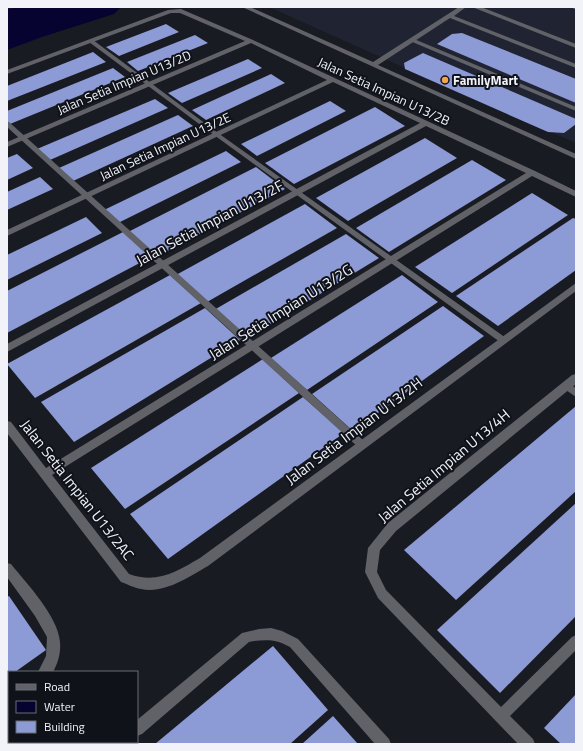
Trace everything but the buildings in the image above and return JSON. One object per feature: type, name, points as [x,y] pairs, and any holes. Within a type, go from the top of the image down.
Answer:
[{"type":"street","points":[[245,7],[575,154]]},
{"type":"street","points":[[373,65],[464,7]]},
{"type":"street","points":[[475,7],[576,46]]},
{"type":"street","name":"Jalan Setia Impian U13/2B","points":[[90,41],[170,11],[181,11],[250,41],[576,194]]},
{"type":"street","points":[[450,16],[576,66]]},
{"type":"street","points":[[7,72],[90,41]]},
{"type":"street","name":"Jalan Setia Impian U13/2D","points":[[7,145],[250,41]]},
{"type":"street","name":"Jalan Setia Impian U13/2E","points":[[7,233],[332,80]]},
{"type":"street","name":"Jalan Setia Impian U13/2F","points":[[7,348],[426,123]]},
{"type":"street","name":"Jalan Setia Impian U13/2G","points":[[45,474],[532,173]]},
{"type":"street","name":"Jalan Setia Impian U13/2H","points":[[144,584],[162,582],[185,573],[204,562],[361,444],[576,286]]},
{"type":"street","name":"Jalan Setia Impian U13/4H","points":[[528,744],[382,594],[371,572],[374,548],[392,527],[573,385]]},
{"type":"street","name":"Jalan Setia Impian U13/2AC","points":[[7,425],[125,578],[144,584]]},
{"type":"street","points":[[7,568],[49,626],[54,638],[53,653],[46,671]]},
{"type":"street","points":[[138,728],[246,637],[259,634],[272,634],[285,636],[294,643],[384,744]]},
{"type":"street","points":[[501,716],[576,641]]},
{"type":"lane","points":[[412,40],[576,109]]},
{"type":"lane","points":[[90,41],[216,134],[393,259],[503,340]]},
{"type":"lane","points":[[7,124],[361,444]]},
{"type":"shaded area","points":[[269,7],[576,7],[576,143],[423,76]]},
{"type":"water","points":[[22,7],[121,7],[114,14],[7,50],[7,9]]},
{"type":"place","name":"FamilyMart","points":[[445,80]]}]
